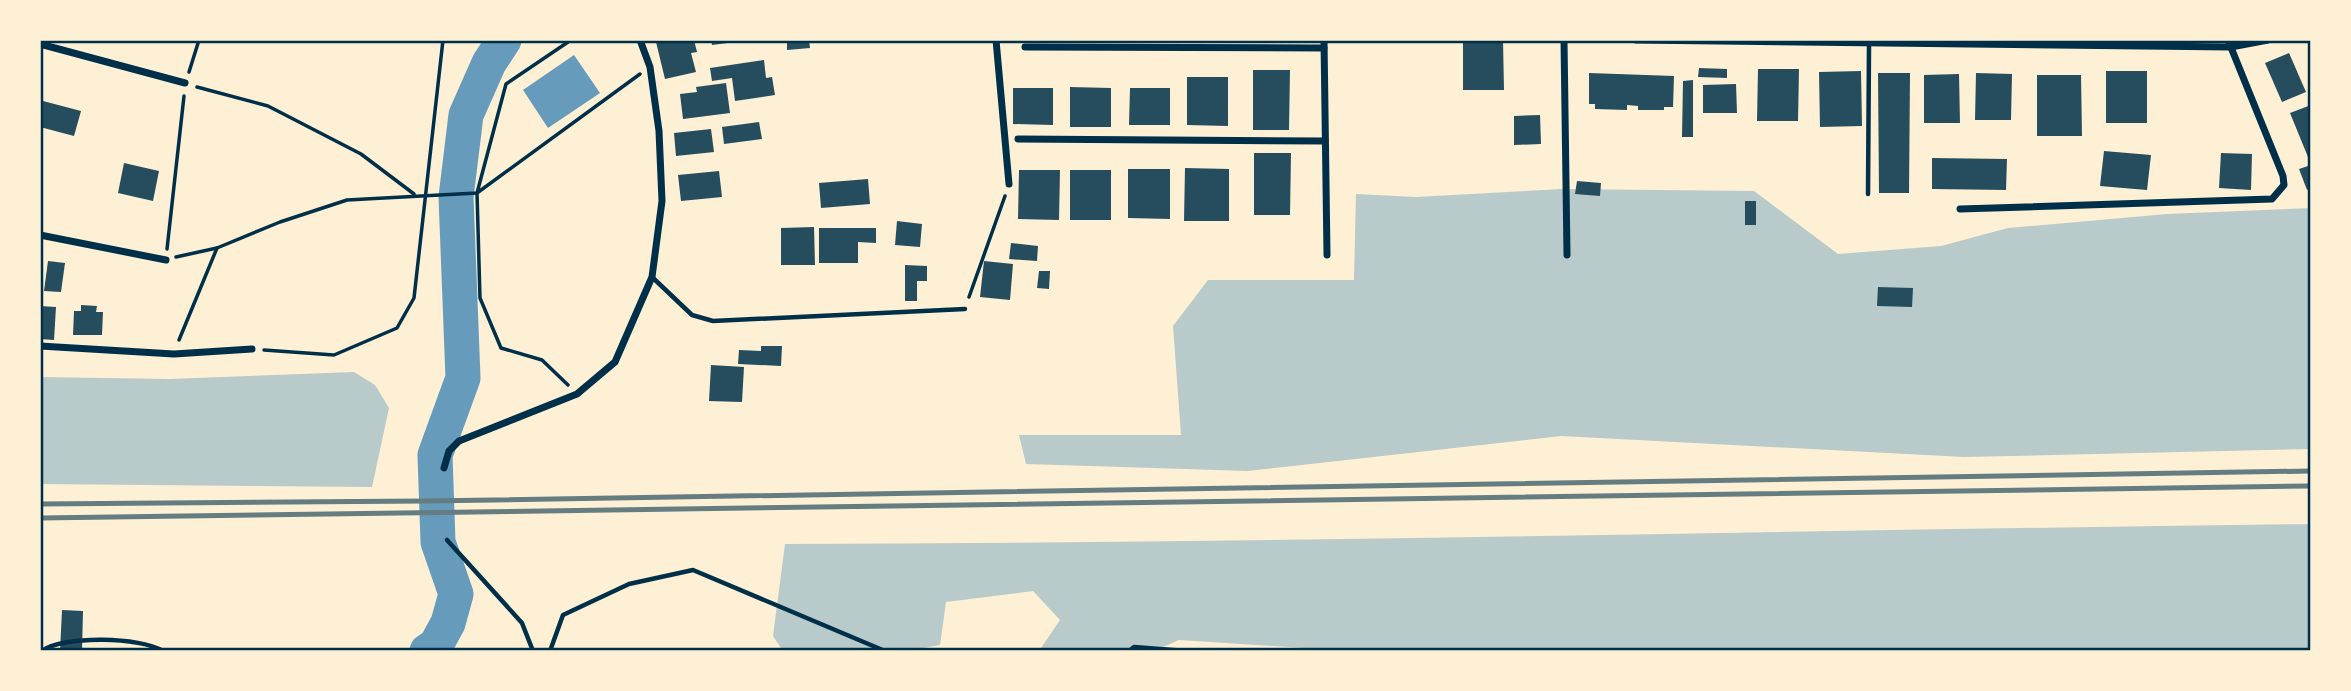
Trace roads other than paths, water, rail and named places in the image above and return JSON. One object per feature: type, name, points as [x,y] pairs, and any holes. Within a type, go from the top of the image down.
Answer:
[{"type":"street","points":[[443,468],[449,451],[459,441],[577,394],[615,362],[652,277],[662,201],[659,131],[650,67],[640,40]]},
{"type":"street","points":[[996,40],[1009,184]]},
{"type":"street","points":[[1564,40],[1567,255]]},
{"type":"street","points":[[1636,40],[1869,44],[2229,43],[2268,40]]},
{"type":"street","points":[[1960,209],[2272,199],[2284,185],[2283,176],[2229,43]]},
{"type":"street","points":[[40,44],[185,83]]},
{"type":"street","points":[[1025,47],[1324,44],[1327,255]]},
{"type":"street","points":[[1018,139],[1325,141]]},
{"type":"street","points":[[40,235],[166,260]]},
{"type":"street","points":[[40,346],[174,354],[252,349]]},
{"type":"lane","points":[[1868,194],[1869,44]]},
{"type":"lane","points":[[652,277],[692,315],[713,321],[965,309]]},
{"type":"lane","points":[[447,540],[522,623],[533,651]]},
{"type":"lane","points":[[550,651],[563,615],[629,584],[693,570],[783,605],[886,651]]},
{"type":"lane","points":[[42,651],[55,643],[72,640],[139,643],[163,651]]},
{"type":"lane","points":[[1129,651],[1134,647],[1186,651]]},
{"type":"water","points":[[574,55],[600,93],[548,128],[523,90]]},
{"type":"waterway","points":[[427,651],[436,645],[448,623],[456,594],[438,542],[435,455],[463,378],[456,197],[466,115],[489,63],[504,40]]},
{"type":"railway","points":[[40,504],[425,501],[2311,471]]},
{"type":"railway","points":[[40,518],[2311,486]]}]
